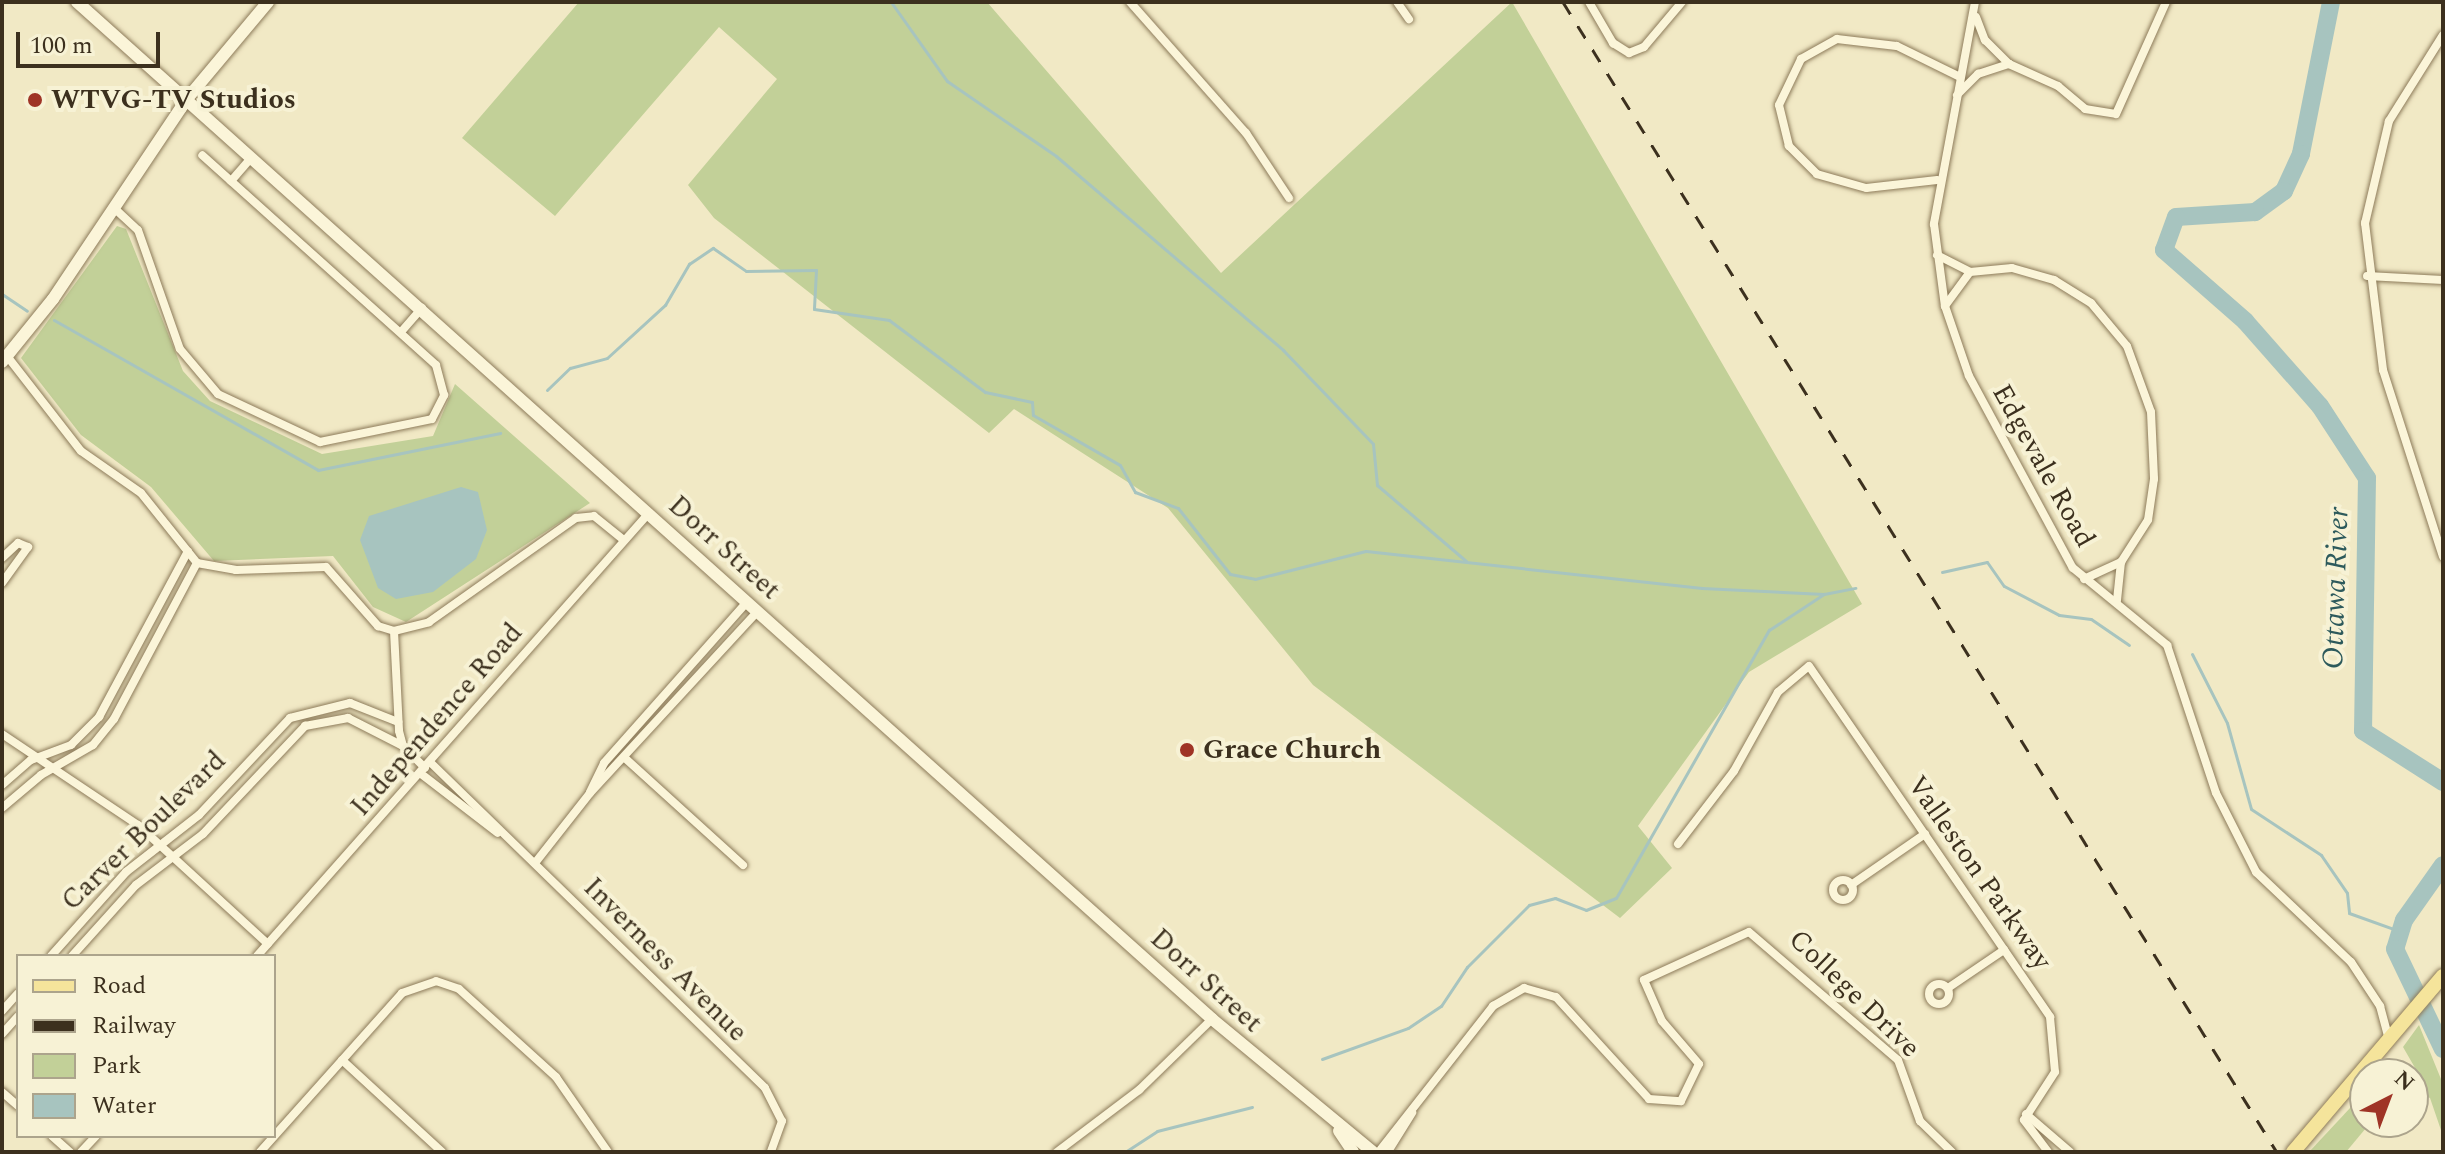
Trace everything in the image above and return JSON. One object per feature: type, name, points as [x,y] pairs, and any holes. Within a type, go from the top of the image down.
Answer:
[{"type":"main road","name":"Dorr Street","points":[[77,2],[1212,1019],[1339,1131],[1378,1151]]},
{"type":"main road","points":[[4,359],[186,100],[268,2]]},
{"type":"main road","points":[[2293,1152],[2438,982]]},
{"type":"main road","name":"Dorr Street","points":[[1339,1131],[1353,1152]]},
{"type":"street","points":[[1130,2],[1246,133],[1289,198]]},
{"type":"street","points":[[1397,2],[1409,19]]},
{"type":"street","points":[[1589,2],[1613,43],[1629,53],[1644,47],[1682,2]]},
{"type":"street","points":[[1975,7],[1985,40],[2009,64],[2058,86],[2085,109],[2116,114],[2166,2]]},
{"type":"street","name":"Edgevale Road","points":[[1975,7],[1937,180],[1937,255],[1945,306],[2001,441],[2049,531],[2084,579],[2117,601],[2173,656],[2216,793],[2256,872],[2338,947],[2380,1006],[2389,1040]]},
{"type":"street","points":[[2443,35],[2404,87],[2382,139],[2365,223],[2367,276],[2395,414],[2443,557]]},
{"type":"street","points":[[1937,180],[1866,188],[1817,174],[1789,146],[1779,105],[1801,59],[1837,39],[1897,46],[1960,77]]},
{"type":"street","points":[[1953,100],[1969,80],[2009,64]]},
{"type":"street","points":[[113,207],[138,230],[197,377],[295,435],[352,439],[432,419],[442,381],[401,332],[202,155]]},
{"type":"street","points":[[231,181],[251,158]]},
{"type":"street","points":[[1937,255],[1970,272],[2012,268],[2054,280],[2101,312],[2127,346],[2151,412],[2154,479],[2148,520],[2121,562],[2117,601]]},
{"type":"street","points":[[1945,306],[1970,272]]},
{"type":"street","points":[[2367,276],[2443,280]]},
{"type":"street","points":[[401,332],[422,308]]},
{"type":"street","points":[[4,359],[81,451],[141,493],[197,563],[236,570],[326,567],[378,626],[394,631],[429,622],[576,518],[594,516],[624,540]]},
{"type":"street","name":"Independence Road","points":[[259,954],[649,513]]},
{"type":"street","points":[[2,558],[18,543],[28,547],[2,583]]},
{"type":"street","points":[[2,785],[37,758],[71,745],[99,717],[188,551]]},
{"type":"street","points":[[2084,579],[2121,562]]},
{"type":"street","points":[[2,808],[93,745],[114,719],[197,563]]},
{"type":"street","points":[[590,793],[607,759],[747,602]]},
{"type":"street","points":[[535,863],[590,793],[618,768],[758,611]]},
{"type":"street","points":[[394,631],[398,722],[403,746]]},
{"type":"street","name":"Valleston Parkway","points":[[1678,844],[1734,771],[1778,692],[1809,666],[2050,1017],[2058,1047],[2051,1081],[2026,1114]]},
{"type":"street","name":"Carver Boulevard","points":[[53,954],[126,872],[159,848],[301,711],[350,703],[398,722]]},
{"type":"street","name":"Carver Boulevard","points":[[74,954],[136,885],[171,860],[305,726],[348,718],[403,746]]},
{"type":"street","points":[[2,734],[159,848],[268,944]]},
{"type":"street","points":[[622,743],[629,756],[743,865]]},
{"type":"street","name":"Inverness Avenue","points":[[403,746],[535,863],[696,1028],[765,1088],[782,1121],[771,1152]]},
{"type":"street","points":[[607,759],[618,768]]},
{"type":"street","name":"Inverness Avenue","points":[[425,768],[506,838]]},
{"type":"street","points":[[1851,885],[1925,834]]},
{"type":"street","name":"College Drive","points":[[1378,1151],[1412,1112],[1493,1006],[1533,987],[1562,1003],[1649,1099],[1681,1101],[1699,1064],[1662,1021],[1644,980],[1749,932],[1898,1060],[1920,1121],[1952,1152]]},
{"type":"street","points":[[1948,988],[2004,950]]},
{"type":"street","points":[[276,1134],[402,993],[424,982],[459,989],[556,1077],[608,1152]]},
{"type":"street","points":[[2,1011],[16,995]]},
{"type":"street","points":[[2,1034],[16,1018]]},
{"type":"street","points":[[1057,1152],[1070,1149],[1212,1019]]},
{"type":"street","points":[[342,1060],[439,1151]]},
{"type":"street","points":[[2026,1114],[2027,1133],[2048,1152]]},
{"type":"street","points":[[2026,1114],[2070,1152]]},
{"type":"street","points":[[54,1138],[70,1152]]},
{"type":"green space","points":[[579,2],[987,2],[1221,273],[1512,2],[1862,604],[1749,672],[1638,826],[1672,868],[1620,918],[1313,685],[1168,508],[1014,409],[989,433],[714,218],[688,185],[777,79],[719,27],[555,216],[462,138]]},
{"type":"green space","points":[[117,226],[126,229],[183,371],[210,401],[322,454],[433,436],[455,384],[590,503],[406,622],[373,607],[333,556],[214,561],[151,487],[81,435],[21,358]]},
{"type":"green space","points":[[2419,1025],[2443,1084],[2443,1136],[2429,1098],[2429,1058],[2409,1058],[2403,1047]]},
{"type":"green space","points":[[2349,1109],[2349,1138],[2358,1138],[2346,1152],[2309,1152]]},
{"type":"water","points":[[461,487],[478,492],[487,530],[476,559],[433,592],[396,599],[378,588],[360,540],[369,516]]},
{"type":"waterway","points":[[891,2],[947,81],[1056,156],[1283,350],[1373,444],[1377,485],[1466,561]]},
{"type":"waterway","name":"Ottawa River","points":[[2331,2],[2301,154],[2284,191],[2255,212],[2176,217],[2164,250],[2245,321],[2320,406],[2367,478],[2363,731],[2443,782]]},
{"type":"waterway","points":[[547,390],[570,368],[607,358],[665,305],[689,264],[713,248],[746,271],[816,270],[814,309],[889,320],[985,392],[1032,402],[1033,415],[1120,465],[1135,492],[1178,508],[1230,574],[1255,579],[1366,551],[1702,588],[1824,594]]},
{"type":"waterway","points":[[2,294],[27,311]]},
{"type":"waterway","points":[[54,320],[318,470],[500,433]]},
{"type":"waterway","points":[[1942,572],[1987,562],[2004,586],[2059,615],[2091,619],[2129,645]]},
{"type":"waterway","points":[[1322,1059],[1408,1028],[1441,1006],[1467,967],[1529,905],[1555,898],[1586,910],[1616,898],[1769,630],[1824,594],[1855,588]]},
{"type":"waterway","points":[[2192,654],[2227,723],[2251,809],[2321,855],[2347,893],[2349,913],[2399,931]]},
{"type":"waterway","name":"Ottawa River","points":[[2443,865],[2404,920],[2395,949],[2443,1049]]},
{"type":"waterway","points":[[1125,1152],[1157,1131],[1252,1107]]},
{"type":"railway","points":[[1563,2],[2277,1152]]},
{"type":"place","name":"WTVG-TV Studios","points":[[35,100]]},
{"type":"place","name":"Grace Church","points":[[1187,750]]}]
